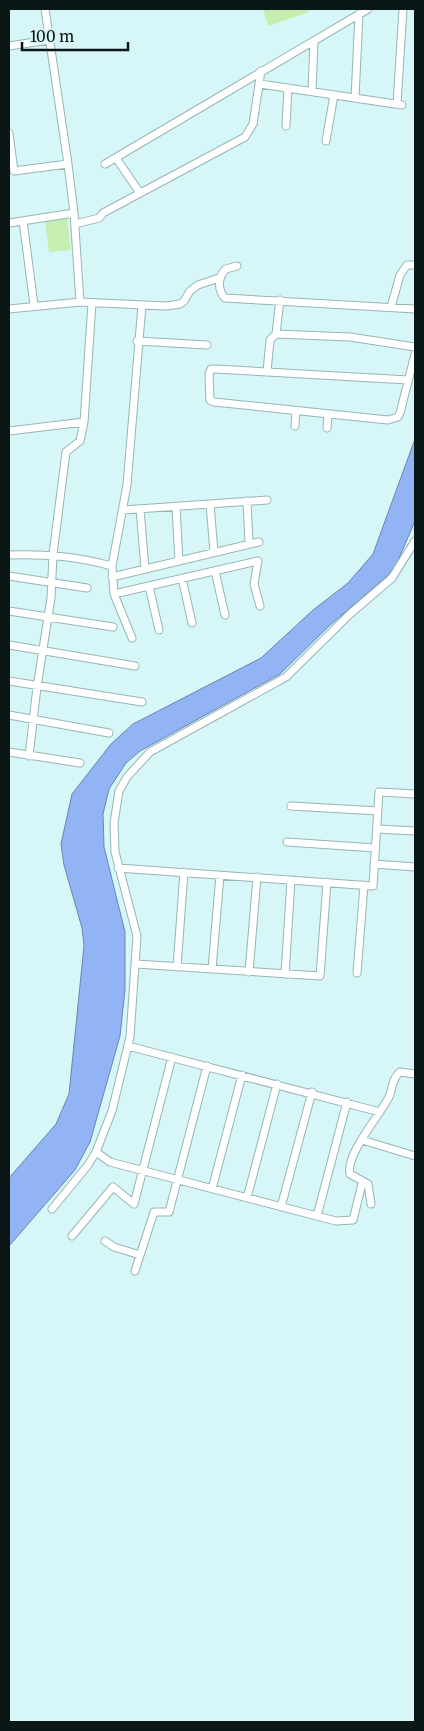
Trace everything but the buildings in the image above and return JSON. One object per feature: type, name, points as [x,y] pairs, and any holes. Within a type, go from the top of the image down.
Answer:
[{"type":"street","points":[[45,9],[74,213],[80,302]]},
{"type":"street","points":[[105,164],[368,9]]},
{"type":"street","points":[[260,84],[399,105],[403,9]]},
{"type":"street","points":[[355,98],[359,14]]},
{"type":"street","points":[[9,46],[49,40]]},
{"type":"street","points":[[312,91],[314,41]]},
{"type":"street","points":[[75,224],[98,218],[103,213],[245,137],[253,124],[261,71]]},
{"type":"street","points":[[286,126],[288,88]]},
{"type":"street","points":[[326,141],[334,95]]},
{"type":"street","points":[[9,133],[11,172],[68,164]]},
{"type":"street","points":[[116,158],[140,193]]},
{"type":"street","points":[[9,223],[74,213]]},
{"type":"street","points":[[23,221],[34,305]]},
{"type":"street","points":[[391,307],[400,275],[407,266],[415,265]]},
{"type":"street","points":[[9,309],[34,305],[80,302],[142,305],[180,304],[190,291],[198,285],[219,278],[226,269],[237,266]]},
{"type":"street","points":[[219,278],[221,292],[225,298],[415,309]]},
{"type":"street","points":[[267,372],[270,340],[276,334],[280,300]]},
{"type":"street","points":[[29,756],[36,687],[48,617],[53,554],[66,452],[80,441],[84,422],[92,303]]},
{"type":"street","points":[[132,638],[114,594],[112,566],[128,472],[137,341],[142,305]]},
{"type":"street","points":[[276,334],[350,337],[415,347]]},
{"type":"street","points":[[137,341],[207,344]]},
{"type":"street","points":[[408,380],[211,369],[209,374],[210,400],[219,403],[394,419],[400,413],[415,354]]},
{"type":"street","points":[[295,426],[296,411]]},
{"type":"street","points":[[327,428],[328,414]]},
{"type":"street","points":[[9,431],[84,422]]},
{"type":"street","points":[[123,510],[267,500]]},
{"type":"street","points":[[247,502],[250,543]]},
{"type":"street","points":[[210,504],[214,552]]},
{"type":"street","points":[[176,507],[178,561]]},
{"type":"street","points":[[140,509],[145,569]]},
{"type":"street","points":[[52,1209],[88,1165],[96,1152],[112,1111],[128,1046],[136,964],[136,936],[118,868],[114,841],[115,810],[120,791],[137,764],[164,744],[286,677],[350,614],[392,578],[415,540]]},
{"type":"street","points":[[112,577],[259,542]]},
{"type":"street","points":[[9,555],[53,554],[79,557],[112,566]]},
{"type":"street","points":[[114,594],[258,561],[254,584],[260,606]]},
{"type":"street","points":[[215,571],[225,615]]},
{"type":"street","points":[[9,576],[87,588]]},
{"type":"street","points":[[182,578],[192,623]]},
{"type":"street","points":[[148,586],[159,630]]},
{"type":"street","points":[[9,610],[113,627]]},
{"type":"street","points":[[9,645],[135,666]]},
{"type":"street","points":[[9,681],[36,687],[142,702]]},
{"type":"street","points":[[9,715],[109,732]]},
{"type":"street","points":[[9,752],[80,763]]},
{"type":"street","points":[[118,868],[373,886],[379,792],[415,794]]},
{"type":"street","points":[[291,806],[378,811]]},
{"type":"street","points":[[376,829],[415,831]]},
{"type":"street","points":[[287,842],[375,848]]},
{"type":"street","points":[[374,864],[415,867]]},
{"type":"street","points":[[177,967],[184,872]]},
{"type":"street","points":[[212,969],[220,875]]},
{"type":"street","points":[[249,972],[257,877]]},
{"type":"street","points":[[285,974],[291,880]]},
{"type":"street","points":[[136,964],[320,976],[327,882]]},
{"type":"street","points":[[357,973],[364,885]]},
{"type":"street","points":[[128,1046],[312,1092],[380,1112]]},
{"type":"street","points":[[72,1236],[113,1187],[134,1204],[172,1057]]},
{"type":"street","points":[[135,1271],[154,1212],[169,1212],[207,1066]]},
{"type":"street","points":[[372,1204],[368,1184],[349,1171],[354,1155],[390,1095],[396,1075],[400,1072],[415,1074]]},
{"type":"street","points":[[212,1188],[242,1075]]},
{"type":"street","points":[[247,1198],[277,1084]]},
{"type":"street","points":[[281,1207],[312,1092]]},
{"type":"street","points":[[317,1216],[347,1102]]},
{"type":"street","points":[[362,1140],[415,1156]]},
{"type":"street","points":[[96,1152],[110,1162],[336,1221],[354,1220],[362,1184]]},
{"type":"street","points":[[105,1241],[114,1247],[140,1255]]},
{"type":"green space","points":[[263,9],[308,9],[309,12],[268,26]]},
{"type":"green space","points":[[67,218],[71,250],[49,252],[45,221]]},
{"type":"water","points":[[415,439],[415,521],[396,565],[385,578],[329,626],[280,674],[140,751],[126,763],[109,789],[103,814],[104,847],[125,932],[125,990],[120,1036],[90,1142],[75,1170],[9,1246],[9,1178],[56,1124],[69,1094],[84,946],[82,928],[64,865],[61,844],[72,794],[111,744],[133,724],[261,658],[313,610],[348,583],[373,554]]}]
